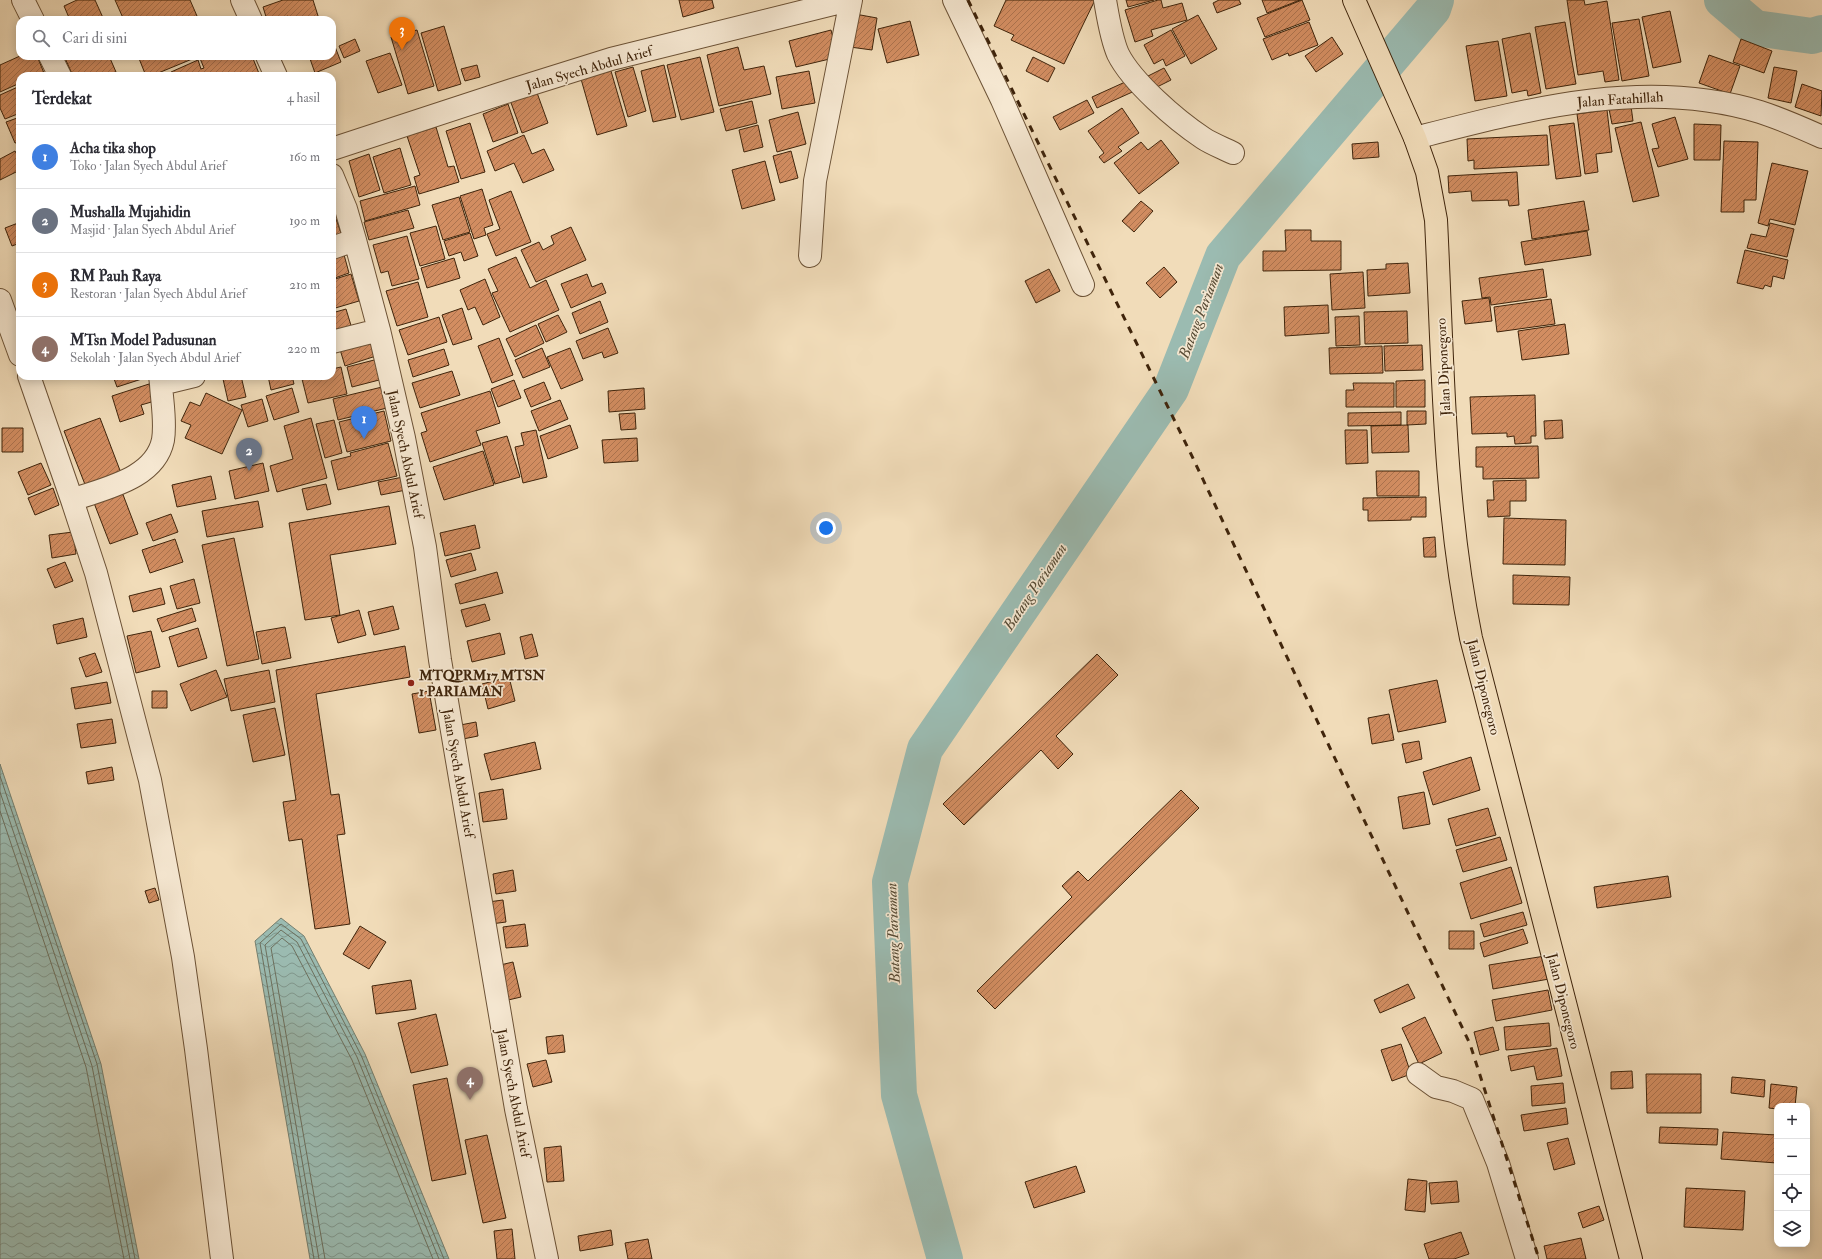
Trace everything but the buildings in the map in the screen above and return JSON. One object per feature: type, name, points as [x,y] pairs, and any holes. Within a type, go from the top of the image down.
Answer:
[{"type":"main road","name":"Jalan Diponegoro","points":[[1354,0],[1415,138],[1427,172],[1436,220],[1450,488],[1454,536],[1462,595],[1471,638],[1631,1259]]},
{"type":"street","points":[[23,0],[31,16]]},
{"type":"street","points":[[242,0],[249,16]]},
{"type":"street","points":[[810,256],[815,181],[850,0]]},
{"type":"street","name":"Jalan Syech Abdul Arief","points":[[336,149],[512,90],[611,59],[850,0]]},
{"type":"street","points":[[954,0],[1002,100],[1083,285]]},
{"type":"street","points":[[1105,0],[1118,53],[1133,75],[1160,103],[1190,129],[1205,139],[1233,153]]},
{"type":"street","points":[[52,60],[58,72]]},
{"type":"street","points":[[269,60],[274,72]]},
{"type":"street","name":"Jalan Fatahillah","points":[[1415,138],[1490,118],[1573,102],[1630,96],[1663,96],[1708,101],[1759,112],[1822,137]]},
{"type":"street","name":"Jalan Syech Abdul Arief","points":[[336,185],[356,240],[380,330],[404,438],[425,547],[440,660],[516,1109],[547,1259]]},
{"type":"street","points":[[336,247],[356,240]]},
{"type":"street","points":[[0,300],[16,344]]},
{"type":"street","points":[[336,341],[380,330]]},
{"type":"street","points":[[30,380],[96,573],[150,780],[185,972],[222,1259]]},
{"type":"street","points":[[72,500],[138,476],[150,466],[158,454],[163,440],[160,380]]},
{"type":"street","points":[[1418,1074],[1436,1087],[1453,1091],[1472,1099],[1498,1163],[1527,1259]]},
{"type":"water","points":[[0,764],[101,1064],[139,1259],[0,1259]]},
{"type":"water","points":[[281,918],[304,936],[365,1054],[449,1259],[310,1259],[255,941]]},
{"type":"waterway","name":"Batang Pariaman","points":[[945,1259],[899,1095],[890,882],[925,749],[1171,389],[1223,256],[1433,9],[1436,0]]},
{"type":"waterway","name":"Batang Pariaman","points":[[1722,0],[1755,28],[1812,36],[1822,33]]},
{"type":"railway","points":[[968,0],[1190,452],[1470,1044],[1539,1259]]},
{"type":"place","name":"RM Pauh Raya","points":[[402,50]]},
{"type":"place","name":"Acha tika shop","points":[[364,439]]},
{"type":"place","name":"Mushalla Mujahidin","points":[[249,471]]},
{"type":"place","name":"MTQPRM17 MTSN 1 PARIAMAN","points":[[411,683]]},
{"type":"place","name":"MTsn Model Padusunan","points":[[470,1100]]}]
